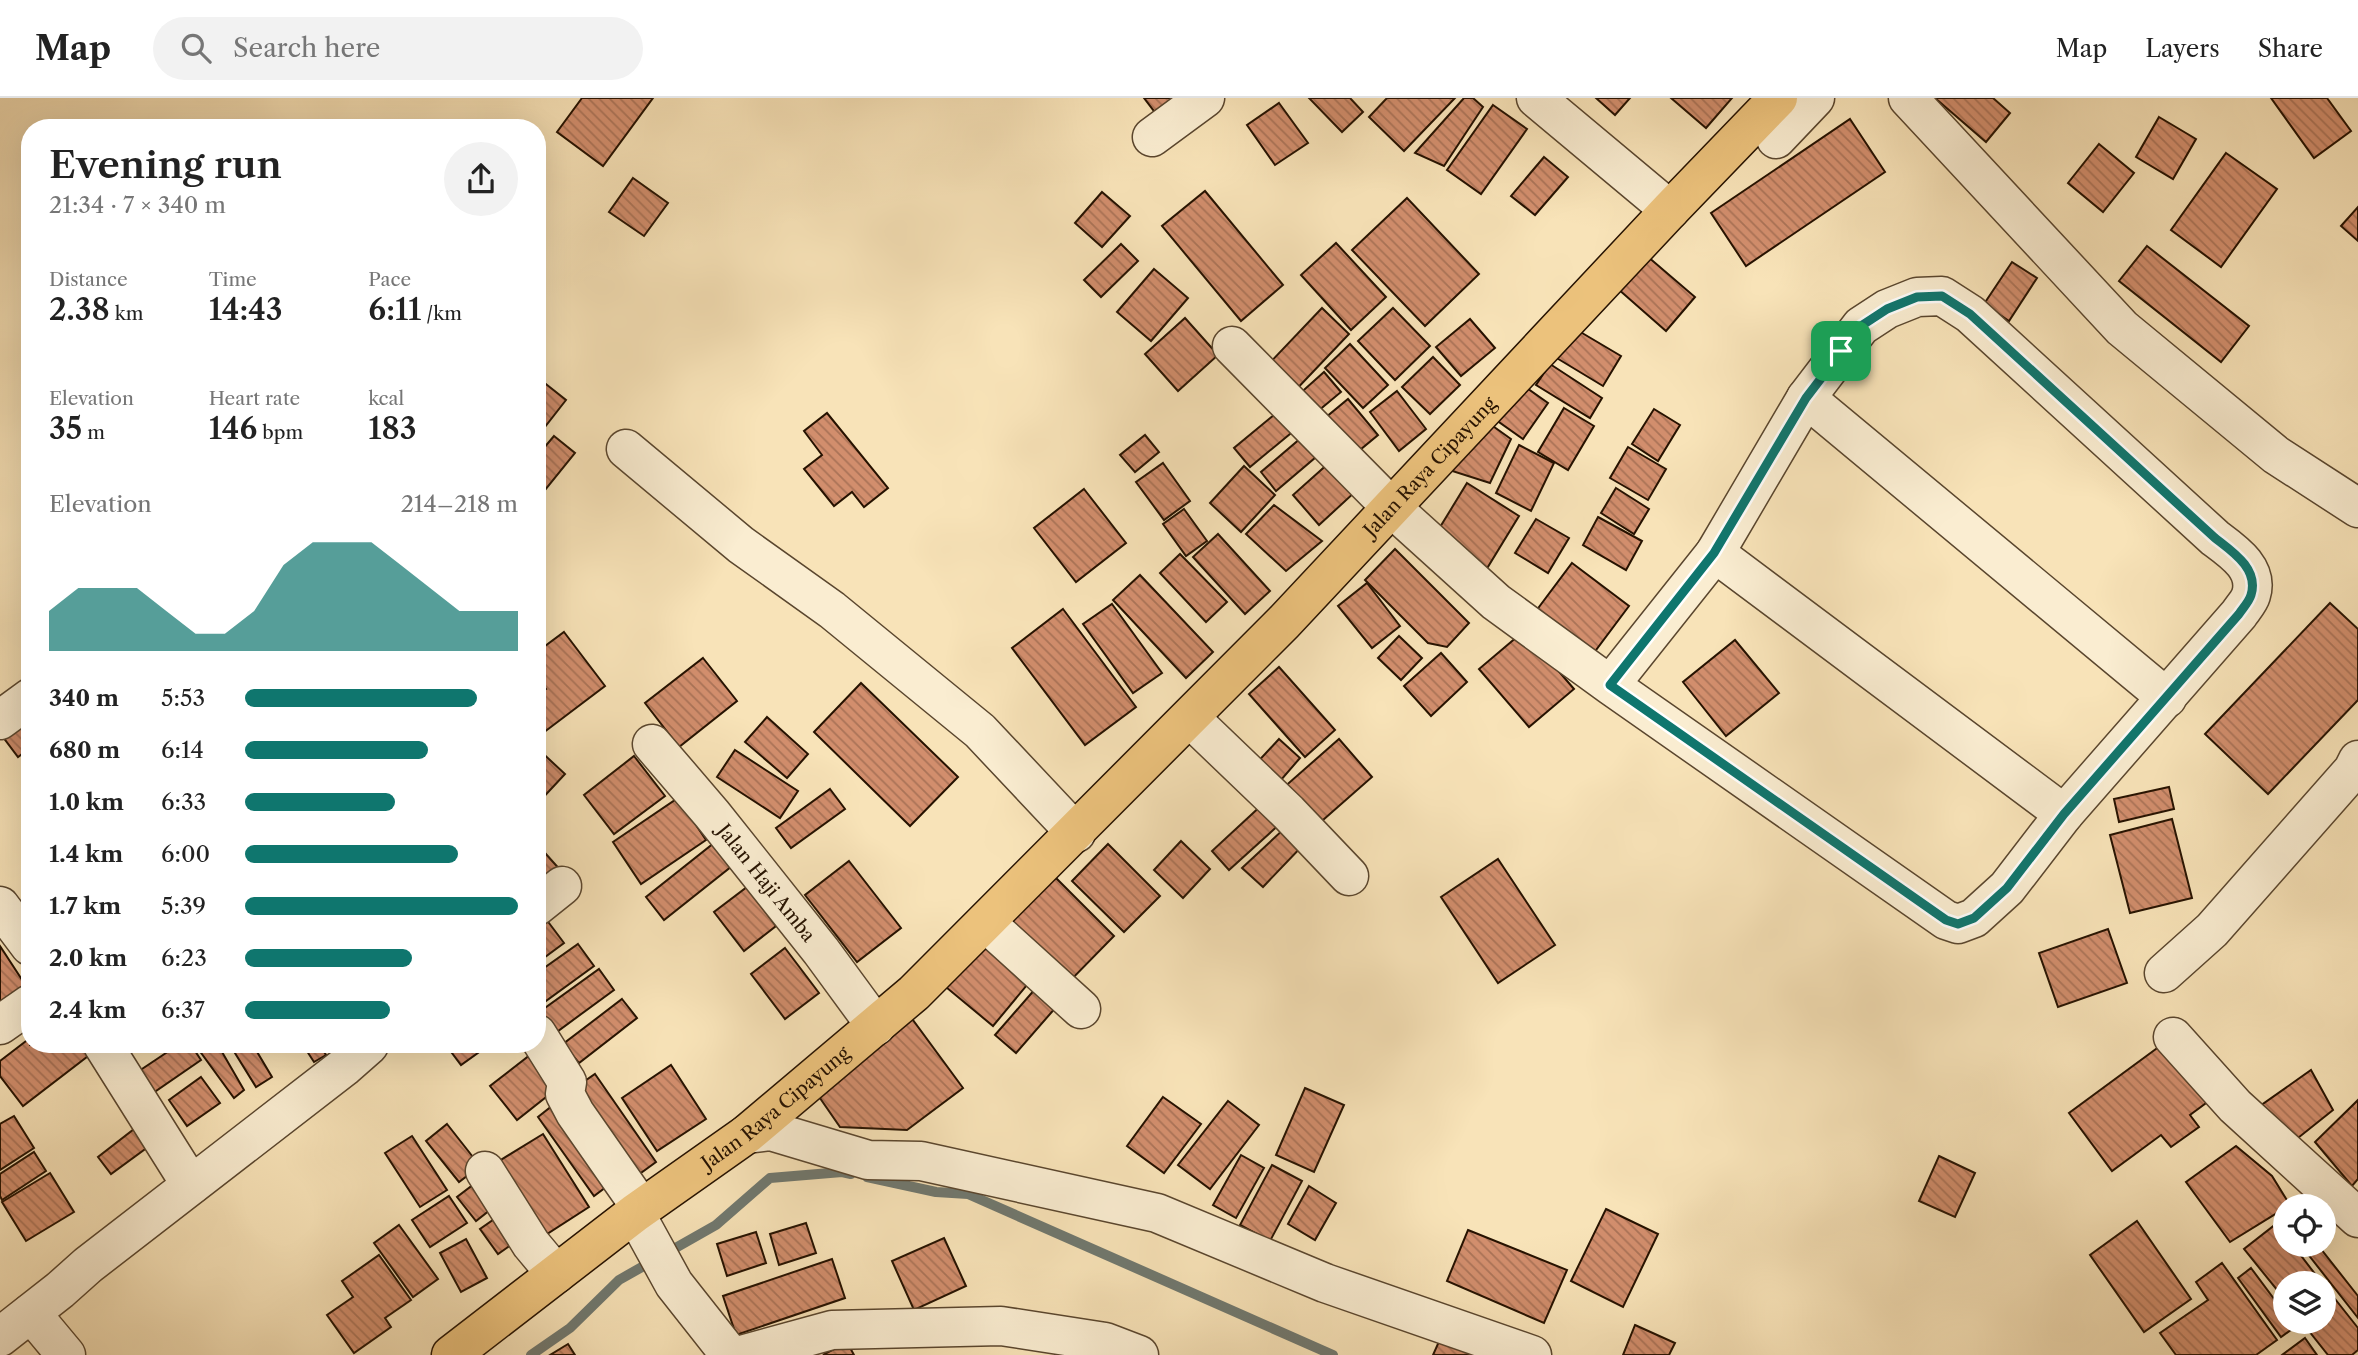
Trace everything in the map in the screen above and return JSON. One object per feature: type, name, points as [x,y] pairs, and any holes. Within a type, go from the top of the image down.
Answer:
[{"type":"main road","name":"Jalan Raya Cipayung","points":[[451,1355],[556,1274],[641,1220],[914,993],[985,923],[1067,823],[1190,718],[1778,98]]},
{"type":"street","points":[[1152,137],[1205,98]]},
{"type":"street","points":[[1536,98],[1670,210]]},
{"type":"street","points":[[1776,139],[1815,98]]},
{"type":"street","points":[[1908,98],[2122,328],[2276,455],[2358,508]]},
{"type":"street","points":[[1232,345],[1392,508],[1496,603],[1610,685],[1946,920],[1958,924],[1974,918],[2007,888],[2064,814],[2245,605],[2251,596],[2252,575],[2237,555],[2215,538],[1970,314],[1942,296],[1917,297],[1887,309],[1861,326],[1806,398],[1714,553],[1610,685]]},
{"type":"street","points":[[1806,398],[2166,698]]},
{"type":"street","points":[[626,449],[741,545],[832,610],[980,731],[1067,823]]},
{"type":"street","points":[[1714,553],[2064,814]]},
{"type":"street","points":[[0,720],[21,705]]},
{"type":"street","points":[[1190,718],[1288,812],[1349,876]]},
{"type":"street","name":"Jalan Haji Amba","points":[[652,744],[712,814],[821,951],[876,1026]]},
{"type":"street","points":[[2164,974],[2212,930],[2281,854],[2353,770],[2358,760]]},
{"type":"street","points":[[0,906],[21,934]]},
{"type":"street","points":[[985,923],[1081,1009]]},
{"type":"street","points":[[0,1025],[21,1010]]},
{"type":"street","points":[[2173,1037],[2235,1106],[2358,1218]]},
{"type":"street","points":[[546,1049],[566,1082],[565,1094],[575,1113],[641,1220],[674,1284],[730,1355]]},
{"type":"street","points":[[111,1053],[191,1185]]},
{"type":"street","points":[[0,1337],[359,1053]]},
{"type":"street","points":[[747,1134],[771,1130],[868,1160],[921,1161],[1157,1213],[1325,1283],[1532,1355]]},
{"type":"street","points":[[485,1171],[531,1244],[556,1274]]},
{"type":"street","points":[[31,1313],[66,1355]]},
{"type":"street","points":[[741,1355],[832,1330],[1001,1326],[1105,1342],[1139,1355]]},
{"type":"building","points":[[582,98],[653,98],[603,166],[557,132]]},
{"type":"building","points":[[1144,98],[1186,98],[1160,119]]},
{"type":"building","points":[[1309,98],[1350,98],[1363,112],[1342,132]]},
{"type":"building","points":[[1387,98],[1455,98],[1404,151],[1369,117]]},
{"type":"building","points":[[1464,98],[1473,98],[1483,107],[1444,166],[1415,153]]},
{"type":"building","points":[[1596,98],[1630,98],[1615,115]]},
{"type":"building","points":[[1671,98],[1732,98],[1706,128]]},
{"type":"building","points":[[1935,98],[1993,98],[2010,113],[1986,142]]},
{"type":"building","points":[[2271,98],[2327,98],[2351,131],[2314,158]]},
{"type":"building","points":[[1279,103],[1308,143],[1275,165],[1247,125]]},
{"type":"building","points":[[1493,105],[1527,129],[1481,194],[1447,170]]},
{"type":"building","points":[[2159,117],[2196,139],[2173,179],[2136,157]]},
{"type":"building","points":[[1850,119],[1885,172],[1746,266],[1711,213]]},
{"type":"building","points":[[2099,144],[2134,173],[2103,212],[2068,183]]},
{"type":"building","points":[[2226,153],[2277,189],[2221,267],[2171,230]]},
{"type":"building","points":[[1544,157],[1568,177],[1535,215],[1511,196]]},
{"type":"building","points":[[633,178],[668,203],[644,236],[609,212]]},
{"type":"building","points":[[1205,191],[1283,285],[1241,321],[1162,226]]},
{"type":"building","points":[[1102,192],[1130,216],[1102,247],[1075,223]]},
{"type":"building","points":[[1407,198],[1479,274],[1425,326],[1352,250]]},
{"type":"building","points":[[2358,207],[2358,241],[2341,226]]},
{"type":"building","points":[[1336,243],[1386,297],[1351,330],[1301,275]]},
{"type":"building","points":[[1121,244],[1138,261],[1101,297],[1084,280]]},
{"type":"building","points":[[2147,246],[2249,326],[2221,362],[2119,281]]},
{"type":"building","points":[[1647,256],[1695,297],[1666,331],[1618,289]]},
{"type":"building","points":[[2012,262],[2037,278],[2009,321],[1984,304]]},
{"type":"building","points":[[1154,269],[1188,298],[1151,341],[1117,312]]},
{"type":"building","points":[[1322,308],[1349,334],[1290,396],[1263,370]]},
{"type":"building","points":[[1393,308],[1430,346],[1395,380],[1358,341]]},
{"type":"building","points":[[1185,318],[1218,355],[1178,391],[1145,354]]},
{"type":"building","points":[[1470,319],[1495,348],[1461,376],[1436,347]]},
{"type":"building","points":[[1572,327],[1621,356],[1603,386],[1555,357]]},
{"type":"building","points":[[1350,344],[1388,385],[1363,408],[1325,368]]},
{"type":"building","points":[[1433,357],[1460,385],[1430,414],[1402,387]]},
{"type":"building","points":[[1550,364],[1602,398],[1590,418],[1536,385]]},
{"type":"building","points":[[1324,372],[1341,392],[1312,416],[1296,397]]},
{"type":"building","points":[[1514,379],[1548,403],[1523,439],[1489,415]]},
{"type":"building","points":[[546,384],[566,400],[546,426]]},
{"type":"building","points":[[1397,391],[1426,429],[1399,451],[1370,412]]},
{"type":"building","points":[[1348,399],[1378,435],[1349,459],[1319,423]]},
{"type":"building","points":[[1286,405],[1302,424],[1250,467],[1234,448]]},
{"type":"building","points":[[1564,408],[1594,426],[1568,470],[1538,452]]},
{"type":"building","points":[[1654,409],[1680,425],[1658,461],[1632,444]]},
{"type":"building","points":[[827,413],[888,488],[864,507],[852,492],[834,506],[804,469],[822,455],[804,431]]},
{"type":"building","points":[[1483,419],[1511,439],[1490,483],[1446,469]]},
{"type":"building","points":[[1308,432],[1323,451],[1276,491],[1261,472]]},
{"type":"building","points":[[1145,435],[1159,452],[1135,472],[1120,455]]},
{"type":"building","points":[[554,436],[575,453],[546,489],[546,445]]},
{"type":"building","points":[[1519,445],[1554,463],[1531,511],[1496,493]]},
{"type":"building","points":[[1628,447],[1666,469],[1648,500],[1610,478]]},
{"type":"building","points":[[1330,462],[1356,491],[1319,525],[1293,495]]},
{"type":"building","points":[[1163,463],[1190,501],[1164,520],[1136,482]]},
{"type":"building","points":[[1244,466],[1275,495],[1241,532],[1210,503]]},
{"type":"building","points":[[1467,483],[1519,516],[1486,570],[1434,537]]},
{"type":"building","points":[[1616,488],[1649,509],[1634,534],[1601,513]]},
{"type":"building","points":[[1084,489],[1126,543],[1076,582],[1034,528]]},
{"type":"building","points":[[1274,505],[1322,541],[1286,571],[1246,534]]},
{"type":"building","points":[[1184,509],[1207,541],[1186,556],[1163,524]]},
{"type":"building","points":[[1598,517],[1642,541],[1626,570],[1583,545]]},
{"type":"building","points":[[1536,519],[1569,538],[1548,573],[1515,553]]},
{"type":"building","points":[[1218,534],[1270,591],[1245,614],[1193,557]]},
{"type":"building","points":[[1395,549],[1469,623],[1447,647],[1428,643],[1365,580]]},
{"type":"building","points":[[1180,554],[1227,602],[1206,622],[1160,573]]},
{"type":"building","points":[[1572,563],[1629,606],[1590,658],[1533,615]]},
{"type":"building","points":[[1140,575],[1213,652],[1186,678],[1113,600]]},
{"type":"building","points":[[1367,583],[1400,626],[1372,648],[1338,606]]},
{"type":"building","points":[[2330,603],[2358,629],[2358,700],[2268,794],[2205,734]]},
{"type":"building","points":[[1112,604],[1162,673],[1133,693],[1083,624]]},
{"type":"building","points":[[1063,609],[1136,707],[1085,745],[1012,648]]},
{"type":"building","points":[[1524,631],[1574,689],[1529,727],[1479,669]]},
{"type":"building","points":[[564,632],[605,686],[546,731],[546,689],[546,645]]},
{"type":"building","points":[[1399,636],[1422,658],[1401,680],[1378,658]]},
{"type":"building","points":[[1735,640],[1779,693],[1726,736],[1683,682]]},
{"type":"building","points":[[1441,653],[1467,682],[1431,716],[1404,686]]},
{"type":"building","points":[[703,658],[737,701],[679,747],[645,703]]},
{"type":"building","points":[[1279,667],[1335,730],[1305,757],[1249,694]]},
{"type":"building","points":[[861,683],[958,777],[910,826],[814,732]]},
{"type":"building","points":[[21,716],[21,755],[18,757],[0,733]]},
{"type":"building","points":[[767,717],[808,754],[787,778],[745,742]]},
{"type":"building","points":[[1279,739],[1300,758],[1274,788],[1252,768]]},
{"type":"building","points":[[1339,739],[1372,777],[1315,827],[1282,789]]},
{"type":"building","points":[[735,750],[798,791],[780,818],[717,777]]},
{"type":"building","points":[[546,756],[565,774],[546,794]]},
{"type":"building","points":[[634,756],[665,796],[614,834],[584,795]]},
{"type":"building","points":[[2169,787],[2174,809],[2119,822],[2114,799]]},
{"type":"building","points":[[830,789],[845,809],[791,848],[776,828]]},
{"type":"building","points":[[678,798],[706,840],[641,884],[613,842]]},
{"type":"building","points":[[1264,803],[1282,822],[1229,870],[1212,851]]},
{"type":"building","points":[[2172,819],[2192,898],[2130,913],[2110,835]]},
{"type":"building","points":[[1286,827],[1305,843],[1263,887],[1242,868]]},
{"type":"building","points":[[1181,841],[1210,869],[1183,898],[1154,870]]},
{"type":"building","points":[[714,843],[732,866],[664,920],[646,897]]},
{"type":"building","points":[[1108,844],[1160,896],[1124,932],[1072,881]]},
{"type":"building","points":[[546,854],[562,872],[546,886]]},
{"type":"building","points":[[1498,859],[1555,945],[1498,983],[1441,897]]},
{"type":"building","points":[[849,861],[901,928],[857,962],[805,895]]},
{"type":"building","points":[[1047,869],[1114,936],[1066,985],[993,922]]},
{"type":"building","points":[[747,887],[776,926],[744,951],[714,912]]},
{"type":"building","points":[[546,919],[564,943],[546,956]]},
{"type":"building","points":[[2108,929],[2127,983],[2058,1007],[2039,953]]},
{"type":"building","points":[[981,937],[1032,979],[993,1026],[941,983]]},
{"type":"building","points":[[578,944],[594,966],[546,1001],[546,967]]},
{"type":"building","points":[[0,946],[21,978],[21,999],[0,1014]]},
{"type":"building","points":[[785,948],[819,993],[785,1019],[751,974]]},
{"type":"building","points":[[599,969],[614,990],[554,1034],[546,1024],[546,1007]]},
{"type":"building","points":[[1036,988],[1057,1006],[1016,1053],[995,1035]]},
{"type":"building","points":[[622,999],[637,1018],[579,1063],[563,1044]]},
{"type":"building","points":[[910,1016],[963,1088],[907,1130],[840,1127],[813,1088]]},
{"type":"building","points":[[21,1045],[21,1053],[92,1053],[23,1106],[0,1076],[0,1061]]},
{"type":"building","points":[[2160,1046],[2217,1095],[2190,1115],[2199,1127],[2171,1147],[2161,1135],[2112,1171],[2069,1113]]},
{"type":"building","points":[[166,1053],[196,1053],[201,1060],[153,1093],[139,1071]]},
{"type":"building","points":[[201,1053],[223,1053],[244,1090],[234,1098]]},
{"type":"building","points":[[235,1053],[258,1053],[272,1077],[256,1087]]},
{"type":"building","points":[[308,1053],[325,1053],[326,1055],[314,1062]]},
{"type":"building","points":[[452,1053],[478,1053],[461,1065]]},
{"type":"building","points":[[533,1053],[543,1053],[565,1082],[517,1120],[490,1086]]},
{"type":"building","points":[[671,1065],[706,1119],[657,1151],[622,1098]]},
{"type":"building","points":[[2311,1070],[2333,1110],[2293,1142],[2260,1106]]},
{"type":"building","points":[[595,1074],[656,1162],[627,1183],[566,1094]]},
{"type":"building","points":[[201,1077],[220,1103],[187,1126],[169,1100]]},
{"type":"building","points":[[1305,1088],[1344,1105],[1314,1172],[1276,1155]]},
{"type":"building","points":[[1163,1097],[1201,1124],[1164,1173],[1127,1146]]},
{"type":"building","points":[[562,1098],[614,1181],[594,1196],[538,1117]]},
{"type":"building","points":[[2358,1100],[2358,1179],[2352,1186],[2315,1142]]},
{"type":"building","points":[[1228,1101],[1259,1125],[1210,1189],[1178,1165]]},
{"type":"building","points":[[14,1116],[34,1148],[0,1170],[0,1124]]},
{"type":"building","points":[[447,1124],[480,1166],[459,1182],[426,1141]]},
{"type":"building","points":[[138,1126],[152,1144],[111,1174],[98,1157]]},
{"type":"building","points":[[543,1134],[589,1207],[533,1243],[486,1169]]},
{"type":"building","points":[[412,1136],[447,1190],[420,1207],[385,1153]]},
{"type":"building","points":[[2236,1146],[2272,1176],[2283,1194],[2273,1194],[2273,1215],[2230,1242],[2186,1182]]},
{"type":"building","points":[[34,1152],[46,1171],[2,1200],[0,1174]]},
{"type":"building","points":[[1241,1155],[1264,1168],[1236,1218],[1213,1205]]},
{"type":"building","points":[[1939,1156],[1975,1173],[1955,1217],[1919,1201]]},
{"type":"building","points":[[1272,1165],[1302,1181],[1270,1241],[1240,1225]]},
{"type":"building","points":[[50,1173],[74,1212],[26,1241],[2,1202]]},
{"type":"building","points":[[482,1178],[500,1202],[476,1221],[457,1197]]},
{"type":"building","points":[[1309,1186],[1336,1203],[1315,1240],[1288,1224]]},
{"type":"building","points":[[449,1196],[467,1223],[430,1247],[412,1220]]},
{"type":"building","points":[[1606,1209],[1658,1234],[1623,1307],[1571,1281]]},
{"type":"building","points":[[503,1213],[521,1238],[498,1254],[480,1229]]},
{"type":"building","points":[[2137,1221],[2191,1299],[2144,1332],[2090,1255]]},
{"type":"building","points":[[806,1223],[816,1253],[779,1265],[770,1234]]},
{"type":"building","points":[[399,1225],[438,1279],[413,1297],[374,1243]]},
{"type":"building","points":[[2273,1226],[2273,1257],[2302,1257],[2313,1271],[2273,1271],[2273,1285],[2244,1249]]},
{"type":"building","points":[[1468,1230],[1567,1270],[1544,1323],[1447,1281]]},
{"type":"building","points":[[756,1232],[766,1263],[727,1276],[717,1244]]},
{"type":"building","points":[[944,1238],[966,1286],[914,1310],[892,1261]]},
{"type":"building","points":[[466,1239],[487,1278],[461,1292],[440,1253]]},
{"type":"building","points":[[379,1255],[411,1300],[385,1318],[391,1327],[354,1353],[327,1315],[353,1297],[342,1281]]},
{"type":"building","points":[[2310,1257],[2327,1257],[2358,1296],[2358,1318],[2336,1290],[2336,1271],[2321,1271]]},
{"type":"building","points":[[832,1259],[845,1298],[736,1335],[723,1296]]},
{"type":"building","points":[[2222,1263],[2277,1340],[2256,1355],[2176,1355],[2160,1333],[2208,1300],[2196,1282]]},
{"type":"building","points":[[2251,1268],[2273,1298],[2273,1326],[2238,1278]]},
{"type":"building","points":[[2336,1300],[2358,1328],[2358,1350],[2352,1355],[2328,1355],[2311,1334],[2336,1334]]},
{"type":"building","points":[[1635,1325],[1675,1343],[1669,1355],[1623,1355]]},
{"type":"building","points":[[1441,1337],[1484,1355],[1433,1355]]},
{"type":"building","points":[[2305,1338],[2317,1355],[2282,1355]]},
{"type":"building","points":[[847,1342],[854,1355],[823,1355]]},
{"type":"building","points":[[568,1344],[575,1355],[550,1355]]},
{"type":"waterway","points":[[531,1355],[570,1328],[619,1280],[716,1225],[770,1178],[842,1172],[851,1174]]},
{"type":"waterway","points":[[867,1177],[936,1192],[968,1194],[1333,1355]]},
{"type":"route","points":[[1942,296],[1970,314],[2215,538],[2237,555],[2252,575],[2251,596],[2239,614],[2064,814],[2007,888],[1974,918],[1958,924],[1946,920],[1610,685],[1714,553],[1806,398],[1841,351],[1861,326],[1887,309],[1917,297],[1942,296]]}]
